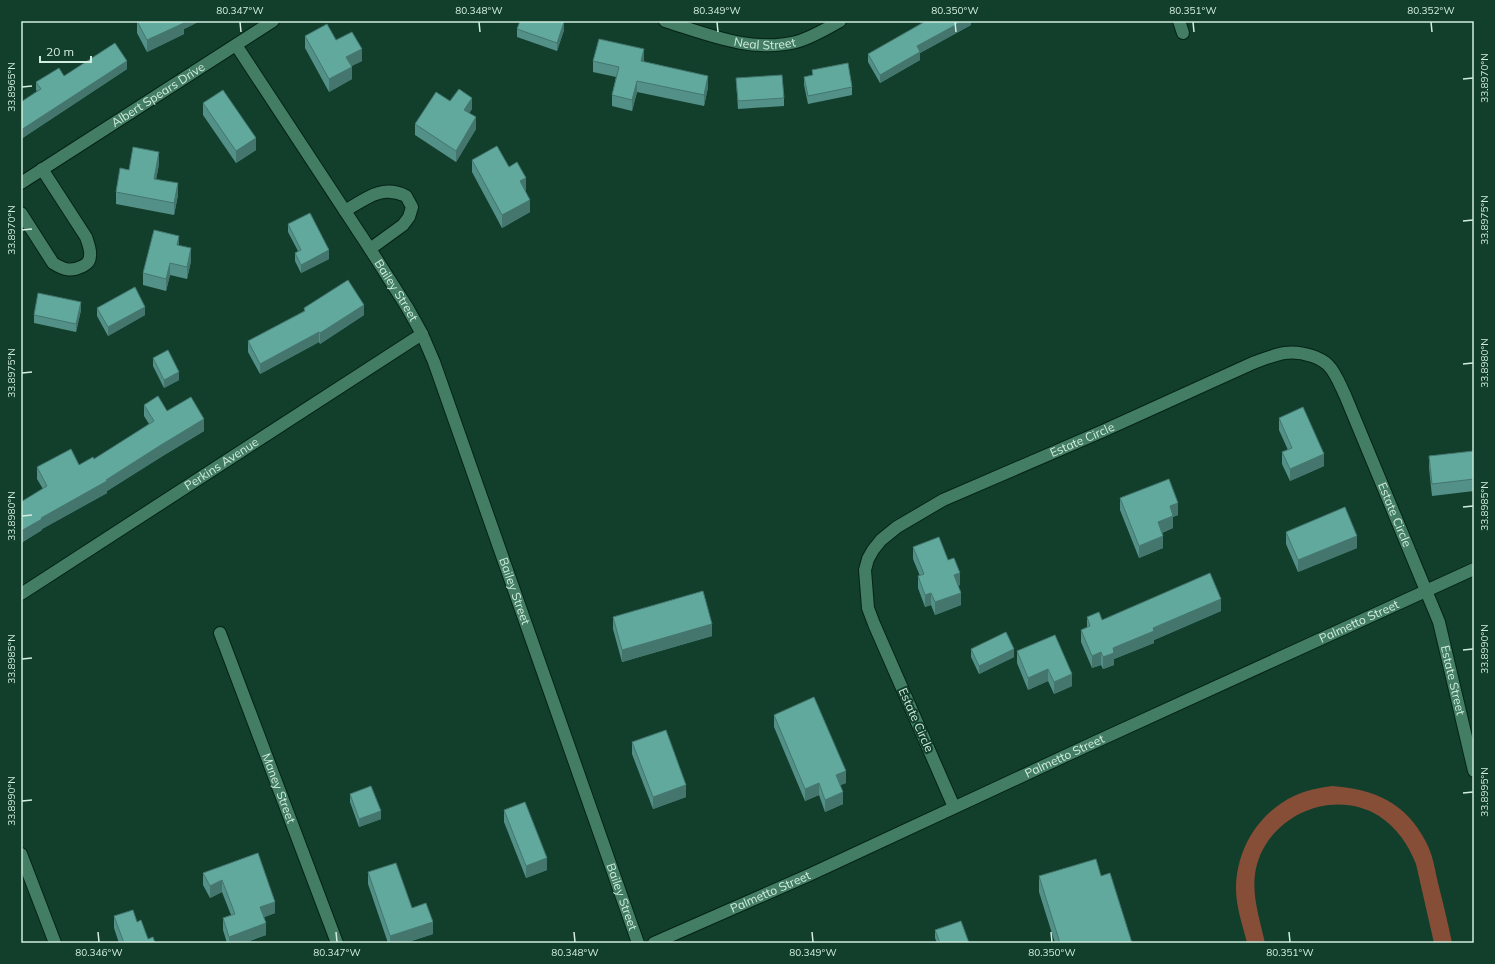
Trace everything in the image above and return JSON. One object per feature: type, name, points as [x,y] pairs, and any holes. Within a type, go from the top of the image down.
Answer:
[{"type":"street","name":"Albert Spears Drive","points":[[21,183],[273,21]]},
{"type":"street","name":"Neal Street","points":[[665,21],[729,42],[776,45],[797,42],[823,31],[840,21]]},
{"type":"street","points":[[1179,21],[1183,33]]},
{"type":"street","name":"Bailey Street","points":[[236,45],[346,211],[422,334],[434,362],[638,943]]},
{"type":"street","points":[[21,213],[53,263],[60,268],[70,270],[87,264],[90,258],[89,245],[86,237],[42,169]]},
{"type":"street","name":"Bailey Street","points":[[346,211],[380,192],[392,191],[406,196],[412,207],[409,217],[403,225],[370,249]]},
{"type":"street","name":"Perkins Avenue","points":[[21,594],[422,334]]},
{"type":"street","name":"Estate Circle","points":[[954,807],[874,624],[868,608],[865,570],[872,550],[882,540],[897,528],[943,500],[1103,431],[1253,363],[1278,354],[1292,351],[1305,353],[1317,357],[1328,364],[1334,373],[1345,395],[1427,591]]},
{"type":"street","name":"Palmetto Street","points":[[654,943],[809,875],[1474,569]]},
{"type":"street","name":"Estate Street","points":[[1427,591],[1439,622],[1474,771]]},
{"type":"street","name":"Maney Street","points":[[220,633],[337,943]]},
{"type":"street","points":[[21,854],[55,943]]},
{"type":"shaded area","points":[[1332,786],[1362,791],[1388,800],[1409,817],[1426,842],[1432,857],[1452,943],[1434,943],[1416,864],[1397,831],[1379,816],[1360,808],[1340,805],[1321,806],[1302,813],[1285,823],[1271,837],[1261,854],[1254,883],[1257,908],[1265,943],[1247,943],[1238,910],[1236,889],[1240,860],[1252,834],[1270,812],[1281,803],[1303,792]]},
{"type":"building","points":[[137,21],[183,21],[184,23],[147,40]]},
{"type":"building","points":[[520,21],[564,22],[557,43],[517,29]]},
{"type":"building","points":[[926,21],[963,21],[917,46],[920,52],[880,75],[868,54]]},
{"type":"building","points":[[327,24],[336,40],[352,32],[362,49],[346,57],[352,67],[329,79],[305,36]]},
{"type":"building","points":[[599,39],[644,49],[641,61],[708,76],[704,95],[637,81],[632,100],[612,95],[619,67],[593,61]]},
{"type":"building","points":[[115,43],[127,61],[21,130],[21,102],[41,89],[36,82],[59,68],[64,76]]},
{"type":"building","points":[[848,63],[852,87],[808,96],[804,77],[813,75],[812,70]]},
{"type":"building","points":[[782,75],[784,98],[738,101],[736,78]]},
{"type":"building","points":[[459,89],[472,98],[464,110],[476,117],[456,151],[415,124],[436,92],[450,101]]},
{"type":"building","points":[[223,90],[256,138],[236,151],[203,103]]},
{"type":"building","points":[[497,146],[509,167],[517,162],[526,178],[520,181],[530,200],[502,215],[472,160]]},
{"type":"building","points":[[133,147],[159,152],[154,179],[178,183],[174,203],[116,192],[120,168],[129,170]]},
{"type":"building","points":[[310,213],[329,250],[301,265],[295,253],[301,250],[288,224]]},
{"type":"building","points":[[154,230],[179,236],[177,245],[191,248],[187,267],[170,263],[166,279],[143,273]]},
{"type":"building","points":[[348,280],[364,305],[320,333],[319,332],[260,364],[248,341],[305,311],[304,308]]},
{"type":"building","points":[[135,287],[145,307],[108,327],[97,308]]},
{"type":"building","points":[[38,293],[81,302],[76,324],[34,315]]},
{"type":"building","points":[[168,350],[179,372],[164,380],[153,358]]},
{"type":"building","points":[[158,396],[167,411],[191,397],[204,419],[106,480],[107,481],[21,531],[21,502],[47,486],[37,467],[71,449],[79,465],[93,457],[94,459],[154,421],[144,405]]},
{"type":"building","points":[[1303,407],[1324,454],[1290,469],[1282,452],[1292,448],[1279,418]]},
{"type":"building","points":[[1474,451],[1474,479],[1432,484],[1429,456]]},
{"type":"building","points":[[1169,479],[1178,503],[1170,506],[1173,516],[1158,522],[1163,536],[1139,546],[1120,498]]},
{"type":"building","points":[[1345,507],[1357,536],[1298,560],[1286,532]]},
{"type":"building","points":[[939,537],[948,560],[954,558],[960,573],[954,575],[961,593],[935,602],[931,593],[925,595],[918,576],[924,574],[913,547]]},
{"type":"building","points":[[1210,573],[1221,599],[1153,628],[1154,631],[1113,648],[1114,653],[1103,657],[1101,652],[1092,656],[1081,630],[1090,626],[1087,617],[1099,612],[1102,620]]},
{"type":"building","points":[[703,591],[712,624],[622,650],[613,617]]},
{"type":"building","points":[[1006,632],[1014,649],[979,666],[971,649]]},
{"type":"building","points":[[1055,635],[1072,674],[1054,682],[1048,669],[1028,678],[1017,651]]},
{"type":"building","points":[[814,697],[846,771],[836,775],[843,792],[825,800],[819,783],[805,789],[774,715]]},
{"type":"building","points":[[666,730],[686,785],[653,797],[632,742]]},
{"type":"building","points":[[371,786],[381,811],[359,819],[350,794]]},
{"type":"building","points":[[525,802],[547,858],[526,866],[504,810]]},
{"type":"building","points":[[258,853],[275,902],[260,907],[266,923],[229,937],[223,918],[235,914],[222,880],[210,886],[203,873]]},
{"type":"building","points":[[1096,859],[1101,876],[1110,873],[1132,943],[1060,943],[1039,876]]},
{"type":"building","points":[[396,863],[412,908],[426,903],[433,922],[390,936],[368,872]]},
{"type":"building","points":[[133,910],[137,922],[141,920],[148,939],[153,937],[155,943],[124,943],[114,916]]},
{"type":"building","points":[[961,921],[969,943],[940,943],[935,930]]}]
